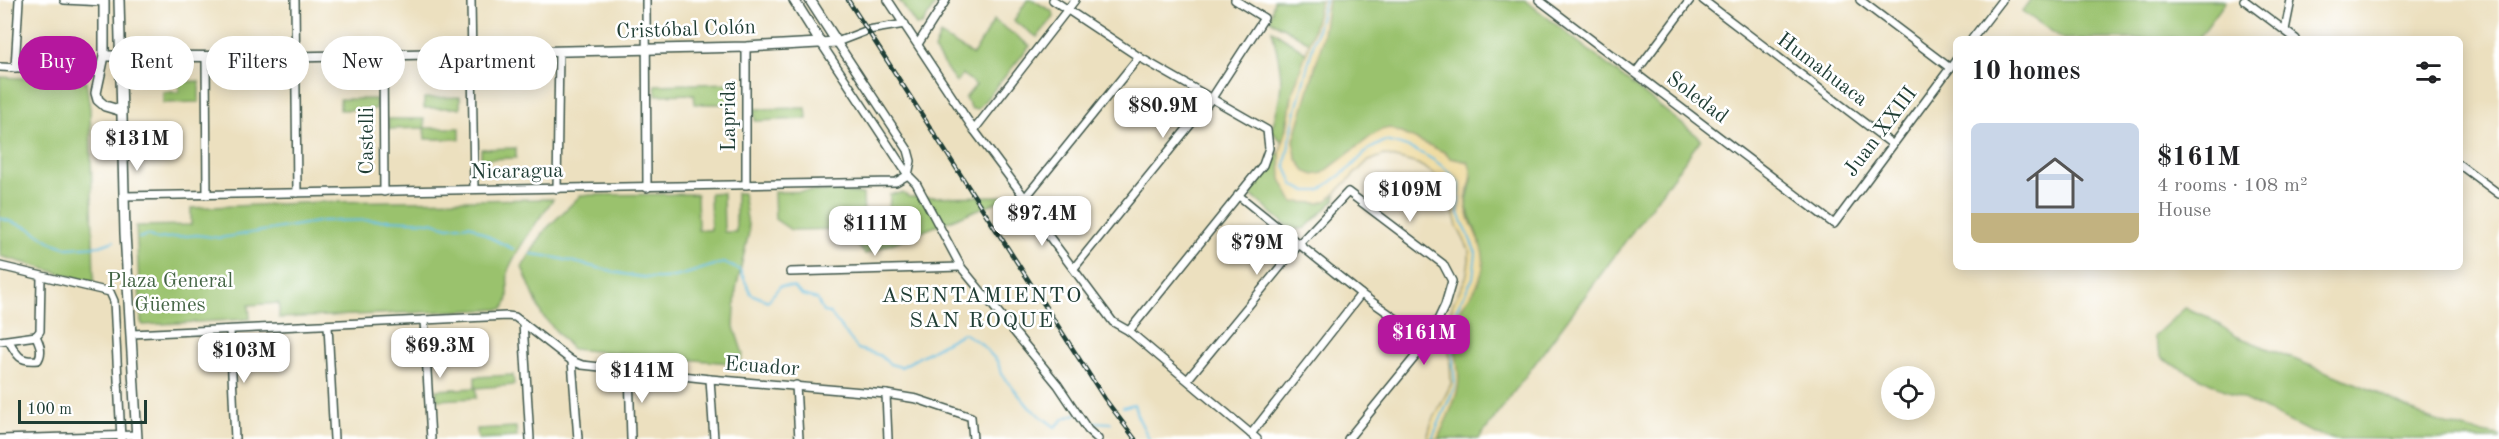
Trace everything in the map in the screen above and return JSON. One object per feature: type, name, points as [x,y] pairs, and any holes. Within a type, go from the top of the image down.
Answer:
[{"type":"street","points":[[15,68],[19,0]]},
{"type":"street","points":[[64,0],[104,1],[104,56],[96,85],[98,100],[105,106],[122,111]]},
{"type":"street","points":[[119,0],[120,36]]},
{"type":"street","points":[[294,0],[295,36]]},
{"type":"street","points":[[471,0],[472,36]]},
{"type":"street","points":[[646,0],[647,188]]},
{"type":"street","points":[[794,0],[908,175],[916,183],[961,267],[1058,385],[1088,430],[1098,439]]},
{"type":"street","points":[[810,0],[908,150],[911,161],[908,175]]},
{"type":"street","points":[[888,0],[974,130],[1113,322],[1188,379],[1254,436],[1361,294]]},
{"type":"street","points":[[918,44],[946,0]]},
{"type":"street","points":[[1053,0],[1139,57],[1267,130],[1269,148],[1263,165],[1129,332]]},
{"type":"street","points":[[974,130],[1075,0]]},
{"type":"street","points":[[1074,268],[1212,98],[1264,18],[1235,0]]},
{"type":"street","name":"Soledad","points":[[1539,0],[1834,224]]},
{"type":"street","points":[[1636,72],[1690,0]]},
{"type":"street","name":"Humahuaca","points":[[1703,0],[1892,144]]},
{"type":"street","points":[[1860,0],[1950,68]]},
{"type":"street","points":[[1974,36],[2002,0]]},
{"type":"street","points":[[2244,0],[2292,36]]},
{"type":"street","points":[[2285,30],[2291,0]]},
{"type":"street","points":[[837,42],[868,30],[904,24]]},
{"type":"street","name":"Cristóbal Colón","points":[[559,51],[746,47],[837,42]]},
{"type":"street","name":"Laprida","points":[[746,47],[746,185]]},
{"type":"street","points":[[557,189],[559,51]]},
{"type":"street","name":"Cristóbal Colón","points":[[104,56],[109,57]]},
{"type":"street","points":[[1025,198],[1139,57]]},
{"type":"street","name":"Cristóbal Colón","points":[[194,58],[206,58]]},
{"type":"street","name":"Juan XXIII","points":[[1834,224],[1953,64]]},
{"type":"street","points":[[0,67],[99,72]]},
{"type":"street","points":[[0,439],[137,437],[124,196],[121,90]]},
{"type":"street","points":[[206,90],[207,195]]},
{"type":"street","points":[[295,90],[297,193]]},
{"type":"street","name":"Castelli","points":[[383,90],[384,192]]},
{"type":"street","points":[[473,90],[474,189]]},
{"type":"street","points":[[2463,167],[2499,194]]},
{"type":"street","name":"Nicaragua","points":[[124,196],[896,183],[908,175]]},
{"type":"street","points":[[1188,379],[1300,243],[1348,192],[1443,264],[1452,281],[1445,305],[1428,341],[1348,439]]},
{"type":"street","points":[[1238,195],[1361,294],[1428,341]]},
{"type":"street","points":[[0,266],[110,292],[114,301],[121,437]]},
{"type":"street","points":[[789,272],[961,267]]},
{"type":"street","points":[[0,341],[36,336],[40,332],[41,277]]},
{"type":"street","name":"Ecuador","points":[[132,334],[507,316],[524,323],[572,361],[582,365],[886,394],[917,399],[971,417],[973,439]]},
{"type":"street","points":[[424,320],[430,439]]},
{"type":"street","points":[[524,323],[530,439]]},
{"type":"street","points":[[328,326],[334,439]]},
{"type":"street","points":[[230,331],[235,439]]},
{"type":"street","points":[[9,341],[16,354],[26,361],[38,360],[40,346],[36,336]]},
{"type":"street","points":[[572,361],[578,439]]},
{"type":"street","points":[[629,369],[631,439]]},
{"type":"street","points":[[710,379],[714,439]]},
{"type":"street","points":[[796,386],[799,439]]},
{"type":"street","points":[[886,394],[888,439]]},
{"type":"green space","points":[[899,0],[938,0],[922,25],[916,25]]},
{"type":"green space","points":[[1027,0],[1033,0],[1053,12],[1054,17],[1037,37],[1014,21]]},
{"type":"green space","points":[[1274,0],[1321,0],[1310,43],[1270,20]]},
{"type":"green space","points":[[1328,0],[1525,0],[1701,139],[1479,439],[1438,439],[1458,387],[1457,360],[1453,342],[1454,322],[1462,305],[1474,290],[1483,264],[1481,246],[1466,205],[1472,179],[1468,162],[1450,158],[1444,152],[1402,135],[1366,140],[1323,173],[1314,175],[1306,172],[1296,158],[1294,139],[1321,47]]},
{"type":"green space","points":[[2030,0],[2226,1],[2200,36],[2059,36],[2022,11]]},
{"type":"green space","points":[[994,20],[1030,46],[978,109],[972,109],[965,98],[976,85],[962,74],[956,83],[934,50],[940,35],[973,55]]},
{"type":"green space","points":[[1272,30],[1307,53],[1293,91],[1283,142],[1271,131],[1279,103],[1281,80]]},
{"type":"green space","points":[[0,77],[18,78],[18,90],[87,90],[90,109],[94,283],[0,256]]},
{"type":"green space","points":[[194,81],[199,81],[199,102],[163,103],[163,92],[194,90]]},
{"type":"green space","points":[[733,83],[734,104],[695,104],[694,94],[656,95],[655,85]]},
{"type":"green space","points":[[460,97],[460,108],[424,108],[424,98]]},
{"type":"green space","points":[[340,99],[376,99],[376,109],[340,110]]},
{"type":"green space","points":[[806,108],[807,119],[755,121],[754,109]]},
{"type":"green space","points":[[388,119],[424,119],[425,128],[460,128],[460,139],[425,139],[424,128],[389,129]]},
{"type":"green space","points":[[516,148],[516,158],[481,159],[481,149]]},
{"type":"green space","points":[[1280,151],[1281,179],[1293,202],[1320,203],[1336,195],[1335,200],[1305,228],[1292,230],[1251,195],[1250,190]]},
{"type":"green space","points":[[829,191],[863,194],[865,241],[891,239],[891,226],[878,223],[876,215],[889,214],[890,194],[903,193],[909,197],[1012,196],[865,254],[843,229],[791,230],[775,219],[774,192]]},
{"type":"green space","points":[[710,193],[723,193],[724,232],[736,232],[736,193],[743,193],[749,232],[736,289],[734,327],[743,354],[740,364],[572,349],[542,315],[522,267],[545,230],[581,195],[697,194],[698,230],[711,230]]},
{"type":"green space","name":"Plaza General Güemes","points":[[553,199],[514,257],[508,272],[508,299],[503,309],[279,318],[279,303],[249,305],[250,319],[143,325],[141,322],[136,226],[191,225],[191,208],[324,202]]},
{"type":"green space","points":[[2185,308],[2206,316],[2236,336],[2377,392],[2427,418],[2470,431],[2499,436],[2499,439],[2336,439],[2310,432],[2162,359],[2153,337]]},
{"type":"green space","points":[[513,375],[514,385],[476,388],[476,398],[437,400],[436,390],[475,388],[475,377]]},
{"type":"green space","points":[[516,427],[517,437],[478,439],[477,429]]},
{"type":"sand","points":[[1321,0],[1328,0],[1321,47],[1294,140],[1296,158],[1306,172],[1314,175],[1323,173],[1373,135],[1390,128],[1444,152],[1450,158],[1468,162],[1471,169],[1466,206],[1481,246],[1483,265],[1475,289],[1455,319],[1453,332],[1459,372],[1458,388],[1438,439],[1427,439],[1431,424],[1451,384],[1450,357],[1445,330],[1453,303],[1466,278],[1469,260],[1469,250],[1457,226],[1445,186],[1433,173],[1418,164],[1384,155],[1367,162],[1328,200],[1320,203],[1293,202],[1281,179],[1280,151],[1287,128],[1293,91]]},
{"type":"waterway","points":[[1325,0],[1296,110],[1285,165],[1294,186],[1306,191],[1319,191],[1350,168],[1368,150],[1385,141],[1427,156],[1445,168],[1460,184],[1458,211],[1476,253],[1473,278],[1450,321],[1455,386],[1432,439]]},
{"type":"waterway","points":[[0,218],[29,228],[53,243],[68,248],[100,246],[114,241]]},
{"type":"waterway","points":[[139,238],[148,235],[156,239],[197,235],[220,238],[323,221],[389,220],[431,222],[448,227],[470,225],[513,249]]},
{"type":"waterway","points":[[531,254],[622,274],[658,278],[680,276],[724,263],[740,270],[751,294],[768,301],[780,286],[793,287],[802,295],[817,299],[823,312],[830,313],[858,349],[879,355],[890,364],[901,367],[963,333],[980,343],[998,362],[1001,374],[1030,408],[1055,427],[1065,418],[1076,414]]},
{"type":"waterway","points":[[1123,407],[1134,404],[1149,439]]},
{"type":"waterway","points":[[1081,416],[1093,422],[1111,423]]},
{"type":"railway","points":[[848,0],[1105,399],[1135,439]]},
{"type":"district","name":"ASENTAMIENTO SAN ROQUE","points":[[982,308]]}]
